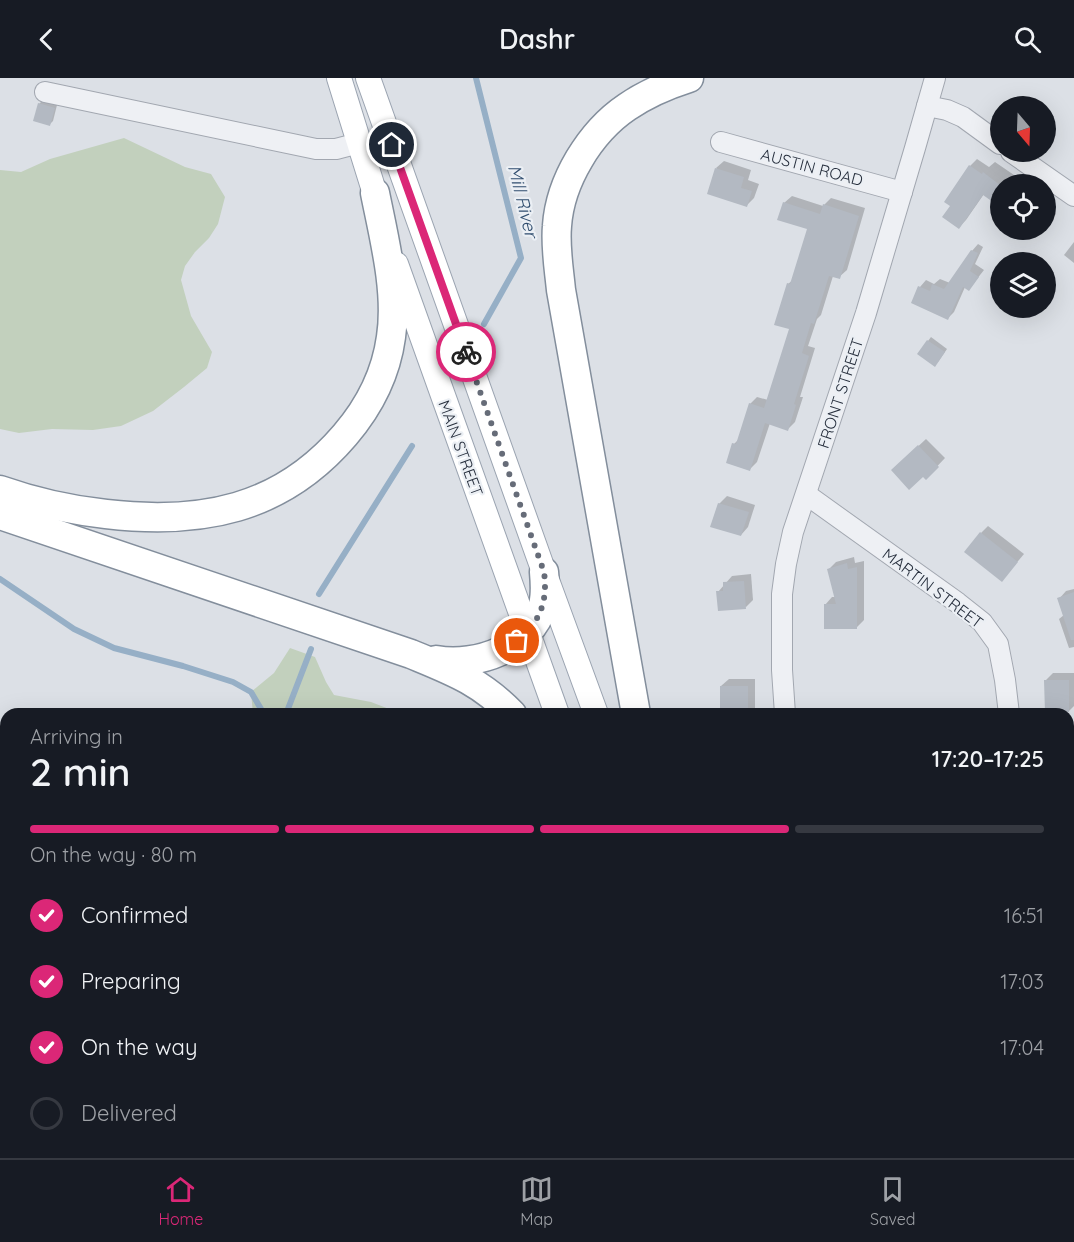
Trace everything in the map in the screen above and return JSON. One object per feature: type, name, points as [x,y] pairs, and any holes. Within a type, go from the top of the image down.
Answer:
[{"type":"highway","points":[[635,708],[561,290],[557,226],[563,195],[569,181],[584,153],[602,129],[626,107],[641,98],[689,78]]},
{"type":"highway","points":[[0,490],[47,504],[93,512],[137,517],[177,517],[212,514],[246,505],[304,474],[339,443],[358,418],[374,392],[390,346],[391,295],[375,193]]},
{"type":"highway","points":[[0,514],[411,654],[473,681],[506,708]]},
{"type":"highway","points":[[411,654],[441,661],[468,661],[500,651],[517,641],[535,624],[543,604],[546,584],[544,572]]},
{"type":"main road","name":"MAIN STREET","points":[[339,78],[414,316],[555,708]]},
{"type":"main road","points":[[368,78],[594,708]]},
{"type":"street","name":"FRONT STREET","points":[[785,708],[782,594],[791,543],[856,345],[934,82]]},
{"type":"street","points":[[45,92],[316,149],[359,143]]},
{"type":"street","points":[[927,106],[947,110],[963,117],[990,137]]},
{"type":"street","name":"AUSTIN ROAD","points":[[721,142],[902,192]]},
{"type":"street","points":[[1025,162],[1074,196]]},
{"type":"street","name":"MARTIN STREET","points":[[807,495],[982,622],[998,644],[1008,708]]},
{"type":"green space","points":[[124,138],[185,167],[211,174],[225,197],[218,224],[185,266],[181,280],[191,316],[212,352],[207,368],[153,411],[121,426],[93,430],[52,429],[19,433],[0,429],[0,170],[21,172],[50,159]]},
{"type":"green space","points":[[290,648],[315,657],[334,695],[371,702],[386,708],[252,708],[251,692],[274,673]]},
{"type":"building","points":[[38,103],[55,108],[50,126],[33,121]]},
{"type":"building","points":[[969,165],[990,177],[990,200],[983,195],[959,229],[942,217],[950,206],[944,202]]},
{"type":"building","points":[[715,168],[744,177],[741,188],[752,191],[747,207],[707,194]]},
{"type":"building","points":[[783,202],[820,214],[823,204],[859,216],[840,279],[829,276],[814,324],[811,323],[802,353],[809,356],[788,431],[765,423],[750,471],[726,463],[732,443],[736,444],[749,403],[764,408],[789,329],[774,325],[787,283],[790,284],[807,229],[777,220]]},
{"type":"building","points":[[971,250],[978,253],[970,271],[979,277],[969,291],[963,287],[948,320],[911,303],[918,286],[930,291],[932,284],[944,289]]},
{"type":"building","points":[[927,340],[945,352],[935,367],[917,354]]},
{"type":"building","points":[[918,445],[939,467],[926,480],[923,477],[909,490],[891,470]]},
{"type":"building","points":[[718,503],[749,512],[741,536],[710,527]]},
{"type":"building","points":[[980,532],[1018,562],[1002,582],[964,552]]},
{"type":"building","points":[[847,563],[848,569],[857,567],[857,629],[824,629],[824,604],[836,604],[827,569]]},
{"type":"building","points":[[744,581],[746,609],[718,611],[716,591],[723,591],[723,582]]},
{"type":"building","points":[[1074,592],[1074,640],[1071,640],[1057,598]]},
{"type":"building","points":[[1044,680],[1069,680],[1069,708],[1045,708]]},
{"type":"building","points":[[720,686],[748,686],[748,708],[720,708]]},
{"type":"waterway","name":"Mill River","points":[[476,78],[521,258],[484,324]]},
{"type":"waterway","name":"Mill River","points":[[319,594],[412,446]]},
{"type":"waterway","points":[[0,579],[74,629],[114,648],[233,682],[251,692],[260,708]]},
{"type":"waterway","name":"Mill River","points":[[288,708],[311,649]]},
{"type":"way so far","points":[[466,352],[544,572],[546,584],[540,614],[528,633],[517,641]]},
{"type":"route","points":[[392,145],[466,352]]}]
